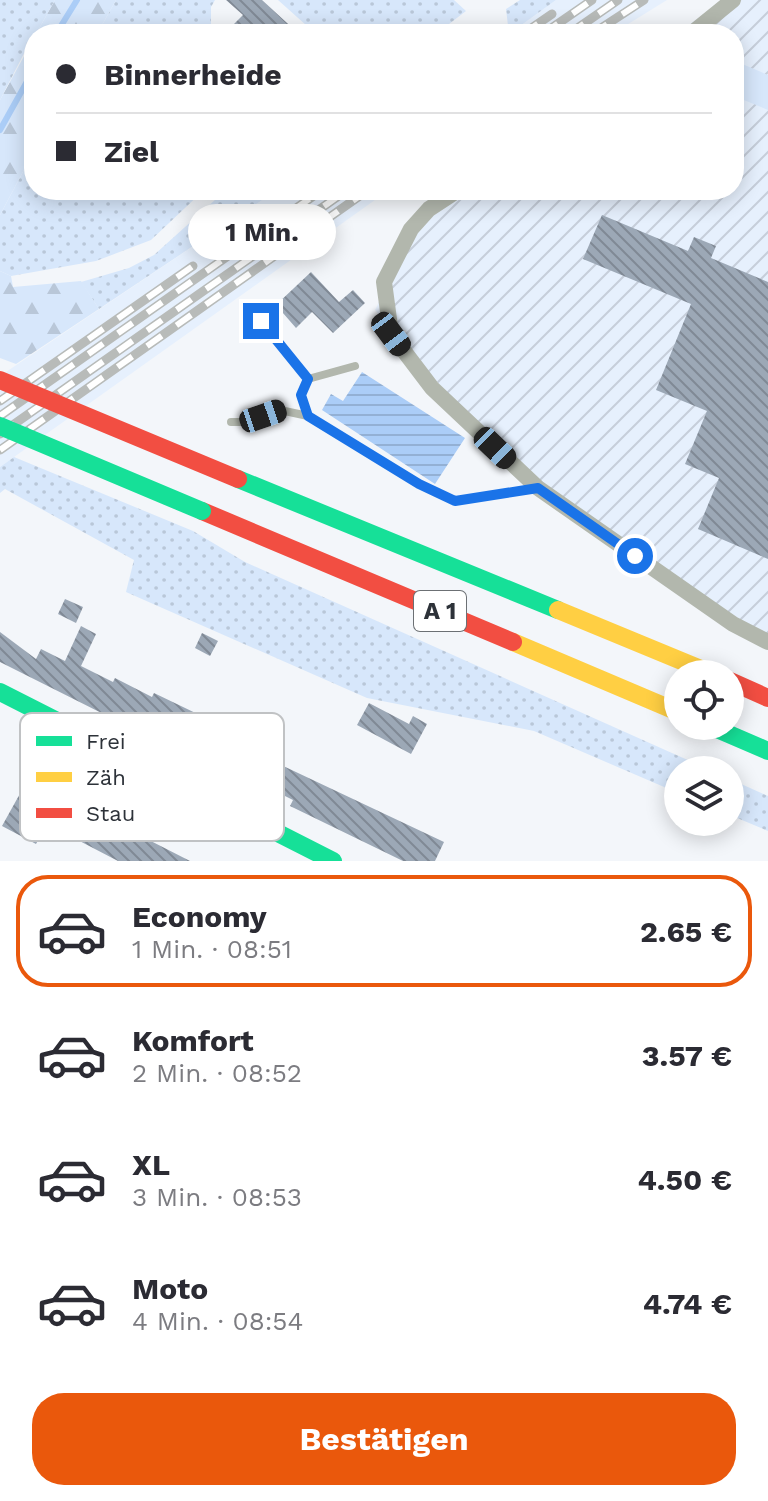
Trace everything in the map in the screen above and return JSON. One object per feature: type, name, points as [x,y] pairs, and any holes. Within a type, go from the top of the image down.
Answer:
[{"type":"main road","name":"A 1","points":[[0,380],[679,660]]},
{"type":"main road","name":"A 1","points":[[0,426],[664,706]]},
{"type":"main road","points":[[744,687],[768,698]]},
{"type":"main road","points":[[1,696],[35,713]]},
{"type":"main road","points":[[742,740],[768,751]]},
{"type":"main road","points":[[284,837],[333,861]]},
{"type":"street","points":[[703,24],[733,0]]},
{"type":"street","points":[[443,200],[429,209],[411,229],[384,282],[391,334],[432,388],[538,488],[733,624],[768,642]]},
{"type":"lane","points":[[261,321],[308,379]]},
{"type":"lane","points":[[308,379],[355,366]]},
{"type":"lane","points":[[308,379],[301,395],[308,416]]},
{"type":"lane","points":[[231,422],[245,422],[280,410],[308,416],[419,484],[455,501],[538,488]]},
{"type":"shaded area","points":[[556,0],[667,0],[628,24],[523,24]]},
{"type":"shaded area","points":[[723,0],[768,0],[768,635],[702,601],[516,473],[375,310],[422,217],[445,200],[744,200],[744,24],[690,24]]},
{"type":"shaded area","points":[[262,200],[375,200],[0,467],[0,376]]},
{"type":"green space","points":[[0,0],[55,0],[42,24],[24,24],[24,53],[0,100]]},
{"type":"green space","points":[[55,0],[116,0],[103,24],[42,24]]},
{"type":"green space","points":[[116,0],[215,0],[211,7],[211,24],[103,24]]},
{"type":"green space","points":[[278,0],[454,0],[466,11],[449,24],[305,24]]},
{"type":"green space","points":[[520,0],[556,0],[523,24],[508,24],[506,9]]},
{"type":"green space","points":[[24,56],[24,170],[0,215],[0,100]]},
{"type":"green space","points":[[744,65],[768,75],[768,110],[744,100]]},
{"type":"green space","points":[[24,170],[24,200],[193,200],[151,240],[96,261],[11,276],[0,271],[0,215]]},
{"type":"green space","points":[[215,200],[262,200],[99,309],[81,282],[129,268],[154,255]]},
{"type":"green space","points":[[0,271],[11,276],[13,287],[81,281],[99,309],[16,364],[0,358]]},
{"type":"green space","points":[[14,457],[193,531],[245,562],[679,756],[664,756],[664,787],[534,731],[367,698],[126,592],[134,560],[5,489],[0,493],[0,467]]},
{"type":"green space","points":[[744,785],[768,796],[768,831],[744,821]]},
{"type":"water","points":[[362,372],[465,438],[435,484],[322,410],[331,394],[343,401]]},
{"type":"building","points":[[226,0],[262,0],[288,24],[234,24],[243,15]]},
{"type":"building","points":[[602,215],[688,251],[694,237],[716,246],[711,258],[768,282],[768,559],[698,529],[719,478],[685,464],[707,411],[656,390],[691,304],[583,259]]},
{"type":"building","points":[[311,272],[339,302],[353,290],[365,303],[333,333],[312,312],[296,328],[276,305]]},
{"type":"building","points":[[65,599],[83,607],[76,623],[58,614]]},
{"type":"building","points":[[81,626],[96,634],[81,666],[113,682],[115,678],[152,697],[154,693],[195,713],[101,713],[0,662],[0,632],[36,659],[41,649],[65,661]]},
{"type":"building","points":[[202,633],[218,641],[210,656],[195,648]]},
{"type":"building","points":[[369,703],[409,724],[413,716],[427,724],[411,754],[357,725]]},
{"type":"building","points":[[284,766],[444,842],[435,861],[403,861],[290,806],[293,800],[284,796]]},
{"type":"building","points":[[20,794],[20,836],[2,826]]},
{"type":"building","points":[[80,841],[151,841],[190,861],[118,861]]},
{"type":"waterway","points":[[62,24],[77,0]]},
{"type":"waterway","points":[[0,130],[24,87]]},
{"type":"railway","points":[[557,24],[592,0]]},
{"type":"railway","points":[[583,24],[618,0]]},
{"type":"railway","points":[[607,24],[644,0]]},
{"type":"railway","points":[[538,24],[552,14]]},
{"type":"railway","points":[[0,416],[308,200]]},
{"type":"railway","points":[[0,434],[333,200]]},
{"type":"railway","points":[[0,450],[354,200]]},
{"type":"railway","points":[[0,401],[193,266]]},
{"type":"traffic: fast","points":[[0,426],[202,511]]},
{"type":"traffic: fast","points":[[238,479],[558,610]]},
{"type":"traffic: fast","points":[[0,692],[41,713]]},
{"type":"traffic: fast","points":[[742,740],[768,751]]},
{"type":"traffic: fast","points":[[284,836],[333,861]]},
{"type":"traffic: slow","points":[[558,610],[679,660]]},
{"type":"traffic: slow","points":[[513,642],[664,706]]},
{"type":"traffic: jam","points":[[0,380],[238,479]]},
{"type":"traffic: jam","points":[[202,511],[513,642]]},
{"type":"traffic: jam","points":[[744,687],[768,698]]},
{"type":"route","points":[[261,321],[297,361],[308,379],[301,395],[308,416],[419,484],[455,501],[538,488],[635,556]]}]
